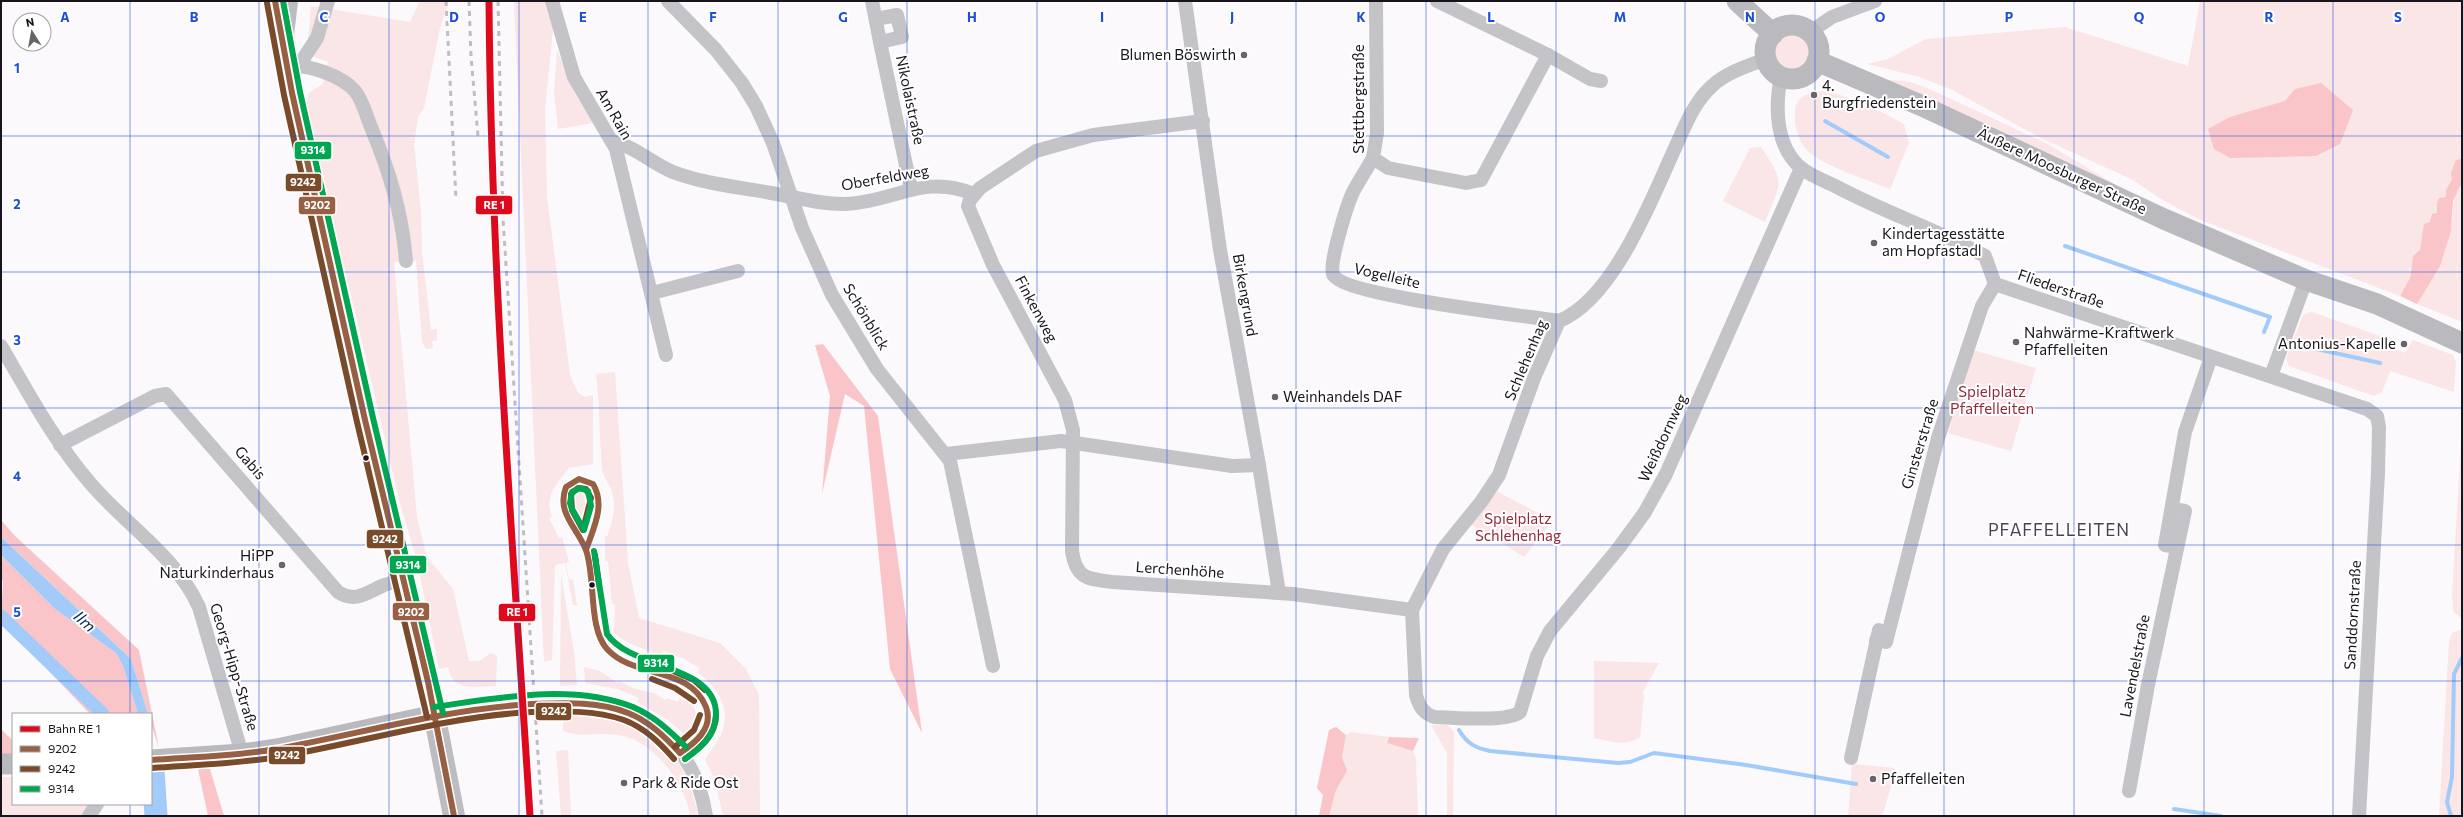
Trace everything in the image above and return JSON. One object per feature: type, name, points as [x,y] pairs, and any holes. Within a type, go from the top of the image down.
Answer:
[{"type":"main road","points":[[287,1],[284,35],[294,66],[365,420],[435,715],[454,816]]},
{"type":"street","points":[[275,1],[284,35]]},
{"type":"street","points":[[328,1],[318,38],[294,66],[334,77],[348,84],[358,96],[387,165],[395,192],[403,224],[406,262]]},
{"type":"street","name":"Am Rain","points":[[552,1],[574,77],[613,142],[652,293],[666,355]]},
{"type":"street","name":"Schönblick","points":[[668,1],[716,50],[754,101],[769,132],[790,196],[815,259],[846,322],[877,369],[946,454],[953,474],[993,666]]},
{"type":"street","name":"Nikolaistraße","points":[[872,1],[911,189]]},
{"type":"street","name":"Birkengrund","points":[[1185,1],[1226,286],[1259,465],[1279,593]]},
{"type":"street","name":"Stettbergstraße","points":[[1376,1],[1377,133],[1373,158],[1388,168],[1466,184],[1477,183],[1484,176],[1548,55]]},
{"type":"street","points":[[1437,1],[1548,55],[1590,79],[1601,81]]},
{"type":"street","points":[[1737,1],[1773,34]]},
{"type":"street","points":[[1810,32],[1827,19],[1875,1]]},
{"type":"street","name":"Nikolaistraße","points":[[876,19],[898,15],[902,37],[880,42]]},
{"type":"street","points":[[1792,26],[1799,26],[1810,32],[1819,47],[1817,61],[1811,72],[1803,77],[1794,79],[1780,76],[1770,68],[1766,59],[1767,46],[1773,34],[1784,27],[1792,26]]},
{"type":"street","name":"Schlehenhag","points":[[1434,717],[1427,715],[1422,710],[1416,696],[1412,610],[1443,549],[1488,493],[1499,475],[1534,378],[1559,321],[1568,317],[1595,293],[1622,256],[1636,233],[1685,126],[1701,98],[1712,86],[1726,76],[1766,59]]},
{"type":"street","name":"Äußere Moosburger Straße","points":[[1817,61],[1920,105],[2157,216],[2306,280],[2377,304],[2461,342]]},
{"type":"street","points":[[1780,76],[1777,98],[1780,132],[1790,152],[1801,168]]},
{"type":"street","points":[[974,194],[990,181],[1036,151],[1056,144],[1093,135],[1203,121]]},
{"type":"street","name":"Oberfeldweg","points":[[613,142],[624,145],[655,164],[694,178],[833,204],[848,204],[911,189],[935,186],[948,186],[974,194]]},
{"type":"street","name":"Vogelleite","points":[[1373,158],[1353,194],[1341,228],[1332,270],[1337,280],[1353,287],[1409,300],[1559,321]]},
{"type":"street","name":"Fliederstraße","points":[[1801,168],[1855,196],[1985,256],[1995,284],[2367,409],[2377,416]]},
{"type":"street","name":"Weißdornweg","points":[[1434,717],[1502,717],[1512,716],[1520,712],[1537,656],[1550,631],[1618,549],[1645,512],[1666,474],[1801,168]]},
{"type":"street","name":"Finkenweg","points":[[974,194],[968,206],[970,213],[1012,301],[1065,400],[1072,423],[1073,442]]},
{"type":"street","points":[[652,293],[738,271]]},
{"type":"street","points":[[2271,376],[2306,280]]},
{"type":"street","name":"Ginsterstraße","points":[[1852,758],[1876,640],[1882,618],[1891,620],[1938,438],[1982,306],[1995,284]]},
{"type":"street","name":"Georg-Hipp-Straße","points":[[1,346],[60,445],[103,498],[168,559],[192,594],[199,607],[242,754]]},
{"type":"street","name":"Lavendelstraße","points":[[2129,792],[2148,685],[2184,511],[2173,509],[2185,432],[2211,357]]},
{"type":"street","name":"Gabis","points":[[60,445],[155,396],[166,394],[338,592],[350,597],[359,598],[383,585],[403,580]]},
{"type":"street","name":"Sanddornstraße","points":[[2359,816],[2378,473],[2379,427],[2377,416]]},
{"type":"street","points":[[946,454],[1050,442],[1073,442],[1232,466],[1259,465]]},
{"type":"street","name":"Lerchenhöhe","points":[[1073,442],[1072,551],[1076,568],[1085,577],[1166,587],[1279,593],[1412,610]]},
{"type":"street","points":[[555,703],[587,704],[620,710],[639,718],[659,731],[680,753],[690,769],[702,796],[706,816]]},
{"type":"street","points":[[155,759],[242,754],[283,747],[435,715],[503,706]]},
{"type":"street","points":[[1,764],[12,764]]},
{"type":"street","points":[[89,816],[96,805]]},
{"type":"green space","points":[[420,1],[449,1],[440,28],[424,108],[418,117],[414,144],[421,211],[422,252],[431,330],[437,329],[437,340],[432,341],[433,348],[426,349],[422,342],[416,261],[394,262],[417,517],[427,557],[453,589],[469,661],[479,661],[491,653],[497,656],[496,686],[466,686],[455,681],[448,667],[439,669],[416,557],[400,503],[306,105],[309,93],[323,84],[328,62],[307,54],[311,6],[410,22]]},
{"type":"green space","points":[[514,1],[547,1],[553,29],[545,110],[547,196],[570,375],[578,393],[585,397],[593,395],[593,464],[569,468],[556,484],[549,502],[552,516],[549,518],[559,538],[562,537],[569,562],[566,563],[569,580],[573,579],[577,605],[573,605],[565,563],[555,565],[552,660],[544,662]]},
{"type":"green space","points":[[2200,1],[2462,1],[2462,160],[2446,190],[2446,197],[2422,238],[2420,250],[2410,269],[2410,278],[2400,296],[2198,219],[2161,199],[2133,180],[2041,138],[1952,90],[1920,77],[1867,64],[1888,59],[1926,39],[2065,27],[2188,66]]},
{"type":"green space","points":[[1788,32],[1796,32],[1803,35],[1809,41],[1812,52],[1809,63],[1803,69],[1796,72],[1788,72],[1781,69],[1775,63],[1772,56],[1772,48],[1775,41],[1781,35]]},
{"type":"green space","points":[[557,50],[575,94],[593,123],[558,129],[554,92]]},
{"type":"green space","points":[[1883,79],[1910,82],[1925,87],[2046,143],[2126,191]]},
{"type":"green space","points":[[1819,91],[1841,95],[1852,99],[1874,108],[1904,124],[1909,143],[1890,189],[1823,162],[1807,150],[1801,142],[1796,128],[1795,108],[1802,97]]},
{"type":"green space","points":[[1761,147],[1774,169],[1778,183],[1775,199],[1765,222],[1723,201],[1750,148]]},
{"type":"green space","points":[[2462,182],[2462,322],[2417,304],[2443,253],[2450,233],[2454,200],[2458,188]]},
{"type":"green space","points":[[2312,312],[2394,341],[2396,349],[2405,353],[2413,340],[2453,355],[2456,363],[2454,392],[2390,371],[2382,392],[2374,396],[2289,366],[2286,359],[2303,315]]},
{"type":"green space","name":"Spielplatz Pfaffelleiten","points":[[1973,350],[2036,368],[2011,451],[1948,433]]},
{"type":"green space","points":[[615,372],[628,563],[639,618],[720,643],[746,669],[759,695],[760,816],[723,816],[715,780],[705,760],[720,737],[724,727],[724,709],[721,700],[712,685],[698,673],[700,668],[682,658],[664,651],[661,655],[636,646],[618,636],[614,632],[615,605],[612,603],[608,561],[605,561],[605,536],[607,537],[611,525],[614,513],[614,501],[611,489],[602,469],[596,374]]},
{"type":"green space","points":[[2462,423],[2462,619],[2453,611],[2452,596]]},
{"type":"green space","points":[[577,487],[588,489],[592,495],[584,520],[580,520],[571,499],[571,492]]},
{"type":"green space","name":"Spielplatz Schlehenhag","points":[[1496,491],[1553,521],[1524,557],[1470,524]]},
{"type":"green space","points":[[561,574],[574,653],[577,685],[560,686]]},
{"type":"green space","points":[[2462,629],[2462,816],[2439,816],[2449,641],[2452,633]]},
{"type":"green space","points":[[1594,661],[1659,663],[1642,693],[1644,695],[1640,737],[1635,740],[1623,743],[1594,738]]},
{"type":"green space","points":[[584,667],[600,671],[618,683],[619,681],[633,688],[654,693],[665,700],[667,698],[678,702],[680,698],[691,704],[695,710],[695,725],[691,731],[683,733],[668,720],[637,702],[639,698],[617,689],[585,683]]},
{"type":"green space","points":[[582,711],[606,715],[627,721],[645,730],[660,741],[673,755],[684,772],[692,793],[698,816],[690,816],[682,790],[674,777],[655,754],[643,745],[631,738],[618,735],[583,735],[563,731],[563,713]]},
{"type":"green space","points":[[1431,725],[1448,725],[1454,732],[1453,816],[1447,816],[1447,753]]},
{"type":"green space","points":[[1351,732],[1389,737],[1387,743],[1413,751],[1416,759],[1418,816],[1329,816],[1336,790],[1347,771],[1342,757],[1346,735]]},
{"type":"green space","points":[[568,750],[571,816],[561,816],[556,751]]},
{"type":"green space","points":[[1852,764],[1894,768],[1895,774],[1882,816],[1848,816]]},
{"type":"green space","points":[[1,777],[12,777],[12,805],[90,805],[83,816],[1,816]]},
{"type":"shaded area","points":[[2321,83],[2353,110],[2340,144],[2316,156],[2230,158],[2214,149],[2208,129],[2230,117],[2285,101],[2295,89]]},
{"type":"shaded area","points":[[2462,159],[2462,182],[2453,201],[2451,231],[2440,266],[2417,304],[2400,296],[2410,278],[2413,256],[2420,250],[2424,224],[2430,222],[2432,214],[2437,213],[2437,203],[2439,198],[2446,197],[2446,190],[2452,179],[2451,173],[2456,160]]},
{"type":"shaded area","points":[[823,344],[878,416],[922,733],[890,669],[864,406],[845,394],[822,494],[830,396],[815,345]]},
{"type":"shaded area","points":[[1,520],[15,536],[139,650],[152,713],[148,713],[131,659],[1,537]]},
{"type":"shaded area","points":[[1,555],[55,609],[116,653],[123,666],[138,713],[89,713],[1,621],[3,581],[1,579]]},
{"type":"shaded area","points":[[152,714],[159,748],[152,727]]},
{"type":"shaded area","points":[[1336,727],[1346,735],[1342,757],[1347,771],[1336,790],[1329,816],[1319,816],[1323,795],[1317,788],[1329,730]]},
{"type":"shaded area","points":[[1,729],[12,740],[12,756],[1,756]]},
{"type":"shaded area","points":[[1389,737],[1419,738],[1413,751],[1387,743]]},
{"type":"shaded area","points":[[198,769],[210,769],[224,816],[208,816]]},
{"type":"water","points":[[1,537],[131,659],[148,713],[138,713],[123,666],[116,653],[55,609],[1,555]]},
{"type":"waterway","points":[[1825,121],[1888,157]]},
{"type":"waterway","points":[[2065,246],[2270,317],[2264,332]]},
{"type":"waterway","points":[[2303,346],[2380,363]]},
{"type":"waterway","points":[[1,616],[102,713]]},
{"type":"waterway","points":[[2451,816],[2447,802],[2452,777],[2454,674],[2462,658]]},
{"type":"waterway","points":[[1459,730],[1465,739],[1472,745],[1490,751],[1618,763],[1630,762],[1654,753],[1746,765],[1856,784]]},
{"type":"waterway","name":"Ilm","points":[[153,770],[156,816]]},
{"type":"waterway","points":[[2174,809],[2221,816]]},
{"type":"tunnel","points":[[503,706],[555,703]]},
{"type":"railway","points":[[446,1],[456,199]]},
{"type":"railway","points":[[469,1],[471,56],[478,136]]},
{"type":"railway","points":[[498,1],[503,219],[542,816]]},
{"type":"transit line","name":"9202","points":[[275,1],[292,93],[365,420],[428,682],[454,816]]},
{"type":"transit line","name":"9314","points":[[283,1],[300,92],[373,418],[443,713]]},
{"type":"transit line","points":[[489,1],[498,307],[530,816]]},
{"type":"transit line","name":"9242","points":[[267,3],[284,95],[357,422],[427,717]]},
{"type":"transit line","name":"9202","points":[[586,550],[597,517],[598,500],[597,492],[593,484],[579,479],[566,487],[564,505],[569,520],[586,550],[591,575],[597,629],[601,640],[607,649],[618,658],[632,665],[675,679],[688,685],[698,694],[706,707],[708,715],[707,722],[702,734],[692,745],[680,753]]},
{"type":"transit line","name":"9242","points":[[578,488],[586,489],[591,498],[583,530],[572,510],[571,494],[578,488]]},
{"type":"transit line","name":"9314","points":[[580,488],[588,491],[591,506],[584,530],[570,503],[572,492],[580,488]]},
{"type":"transit line","name":"9314","points":[[594,551],[607,634],[619,646],[634,655],[688,676],[702,685],[712,698],[716,714],[715,722],[710,735],[697,750],[685,759]]},
{"type":"transit line","name":"9242","points":[[595,555],[599,585]]},
{"type":"transit line","name":"9242","points":[[657,664],[694,680],[705,690]]},
{"type":"transit line","name":"9242","points":[[652,679],[675,688],[694,701]]},
{"type":"transit line","name":"9314","points":[[434,707],[534,695],[560,694],[585,696],[610,700],[641,711],[661,724],[686,747]]},
{"type":"transit line","name":"9202","points":[[152,760],[230,755],[277,749],[436,716],[500,707],[556,703],[605,706],[636,716],[662,735],[680,753]]},
{"type":"transit line","name":"9242","points":[[152,768],[215,764],[278,757],[436,724],[499,715],[555,711],[602,714],[632,723],[652,736],[674,759]]},
{"type":"transit line","name":"9242","points":[[675,747],[694,730],[700,715]]},
{"type":"transit line","name":"9242","points":[[685,759],[706,741],[713,730],[716,716]]},
{"type":"place","name":"Blumen Böswirth","points":[[1244,55]]},
{"type":"place","name":"4. Burgfriedenstein","points":[[1814,95]]},
{"type":"place","name":"Kindertagesstätte am Hopfastadl","points":[[1874,243]]},
{"type":"place","name":"Nahwärme-Kraftwerk Pfaffelleiten","points":[[2016,342]]},
{"type":"place","name":"Antonius-Kapelle","points":[[2404,344]]},
{"type":"place","name":"Weinhandels DAF","points":[[1275,397]]},
{"type":"place","name":"HiPP Naturkinderhaus","points":[[282,565]]},
{"type":"place","name":"Pfaffelleiten","points":[[1873,779]]},
{"type":"place","name":"Park & Ride Ost","points":[[624,783]]},
{"type":"district","name":"PFAFFELLEITEN","points":[[2059,530]]}]
